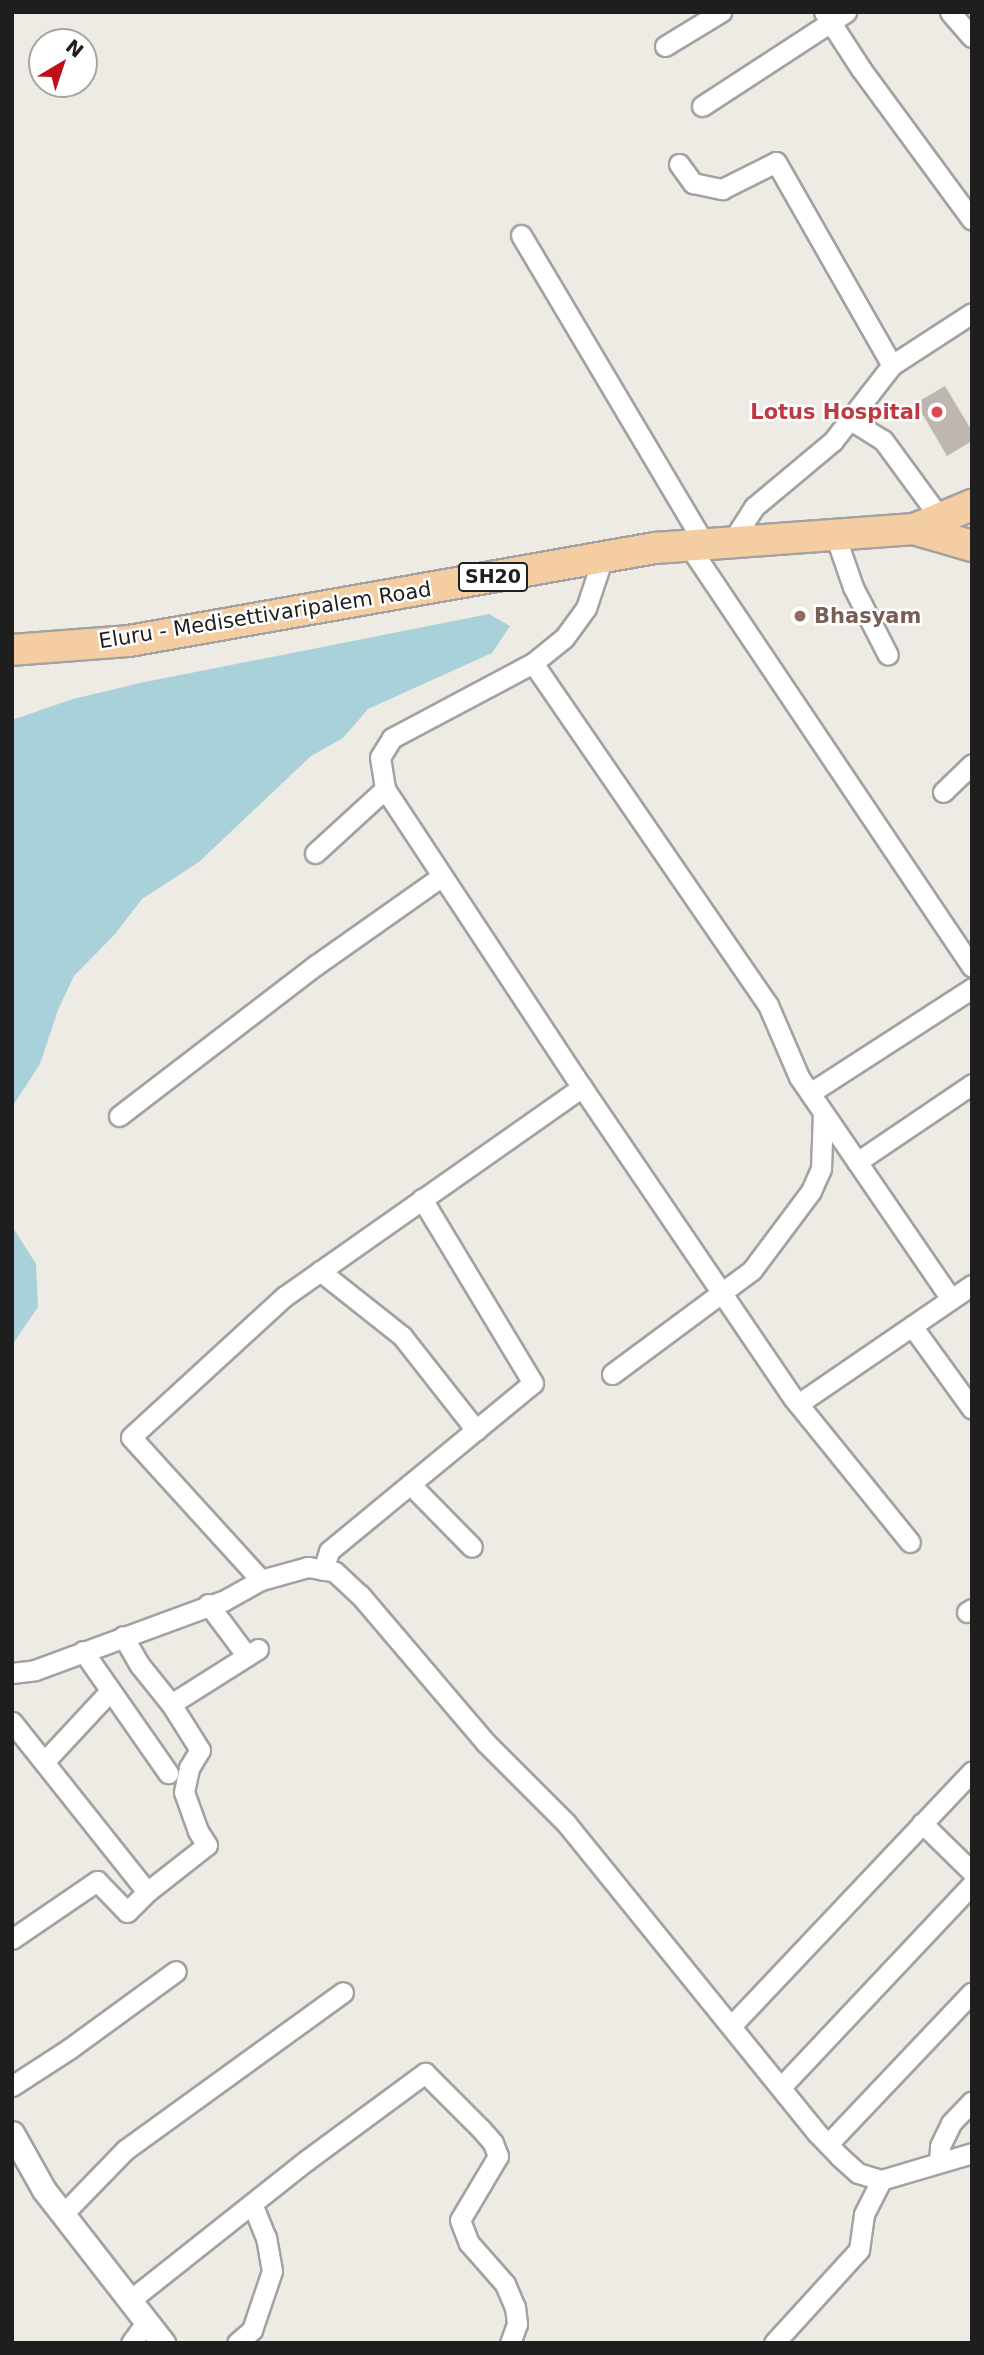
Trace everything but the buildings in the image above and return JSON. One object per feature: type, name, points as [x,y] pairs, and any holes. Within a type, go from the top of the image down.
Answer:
[{"type":"main road","name":"Eluru - Medisettivaripalem Road","points":[[12,650],[129,641],[603,557],[708,544],[835,535],[927,524],[972,505]]},
{"type":"main road","points":[[927,524],[972,546]]},
{"type":"street","points":[[665,46],[721,12]]},
{"type":"street","points":[[950,12],[972,37]]},
{"type":"street","points":[[702,106],[834,15],[861,69],[972,220]]},
{"type":"street","points":[[678,164],[693,183],[722,189],[776,162],[892,365]]},
{"type":"street","points":[[521,235],[708,544],[972,967]]},
{"type":"street","points":[[708,544],[833,441],[892,365],[972,313]]},
{"type":"street","points":[[849,419],[883,440],[927,524]]},
{"type":"street","points":[[835,535],[853,587],[888,655]]},
{"type":"street","points":[[603,557],[586,608],[565,638],[534,663],[392,738],[380,757],[385,789],[582,1087],[798,1404],[910,1542]]},
{"type":"street","points":[[534,663],[768,1005],[785,1047],[810,1093],[951,1299]]},
{"type":"street","points":[[943,792],[972,764]]},
{"type":"street","points":[[315,853],[385,789]]},
{"type":"street","points":[[119,1116],[316,965],[442,876]]},
{"type":"street","points":[[810,1093],[972,988]]},
{"type":"street","points":[[857,1162],[972,1084]]},
{"type":"street","points":[[261,1580],[131,1437],[285,1296],[582,1087]]},
{"type":"street","points":[[612,1374],[723,1294],[751,1270],[811,1191],[821,1169],[823,1113]]},
{"type":"street","points":[[323,1570],[329,1551],[533,1383],[422,1199]]},
{"type":"street","points":[[320,1271],[402,1336],[476,1430]]},
{"type":"street","points":[[798,1404],[972,1285]]},
{"type":"street","points":[[912,1326],[971,1405]]},
{"type":"street","points":[[410,1484],[472,1548]]},
{"type":"street","points":[[12,1673],[35,1670],[208,1604],[225,1600],[261,1580],[308,1567],[335,1572],[360,1595],[485,1742],[566,1823],[828,2144],[858,2173],[881,2180],[972,2153]]},
{"type":"street","points":[[171,1704],[252,1653],[208,1604]]},
{"type":"street","points":[[12,1939],[97,1881],[127,1912],[147,1892],[207,1845],[198,1831],[184,1791],[189,1769],[200,1750],[171,1704],[139,1664],[123,1636]]},
{"type":"street","points":[[83,1651],[168,1773]]},
{"type":"street","points":[[44,1762],[110,1691]]},
{"type":"street","points":[[12,1722],[147,1892]]},
{"type":"street","points":[[732,2025],[972,1771]]},
{"type":"street","points":[[922,1823],[972,1872]]},
{"type":"street","points":[[781,2087],[972,1884]]},
{"type":"street","points":[[12,2086],[69,2049],[176,1971]]},
{"type":"street","points":[[63,2214],[125,2150],[343,1992]]},
{"type":"street","points":[[828,2144],[972,1992]]},
{"type":"street","points":[[129,2301],[425,2073],[481,2129],[493,2143],[498,2156],[460,2220],[469,2243],[505,2284],[515,2306],[517,2324],[510,2343]]},
{"type":"street","points":[[939,2162],[940,2146],[951,2123],[972,2101]]},
{"type":"street","points":[[12,2133],[44,2190],[163,2343]]},
{"type":"street","points":[[774,2343],[859,2250],[864,2214],[881,2180]]},
{"type":"street","points":[[237,2343],[252,2330],[272,2271],[266,2238],[252,2204]]},
{"type":"street","points":[[131,2343],[146,2322]]},
{"type":"water","points":[[489,614],[510,626],[492,653],[368,709],[343,738],[311,756],[199,862],[142,899],[115,934],[74,976],[58,1010],[40,1064],[12,1107],[12,720],[73,699],[140,683]]},
{"type":"water","points":[[12,1226],[36,1264],[38,1307],[12,1345]]},
{"type":"place","name":"Lotus Hospital","points":[[937,412]]},
{"type":"place","name":"Bhasyam","points":[[800,616]]}]
